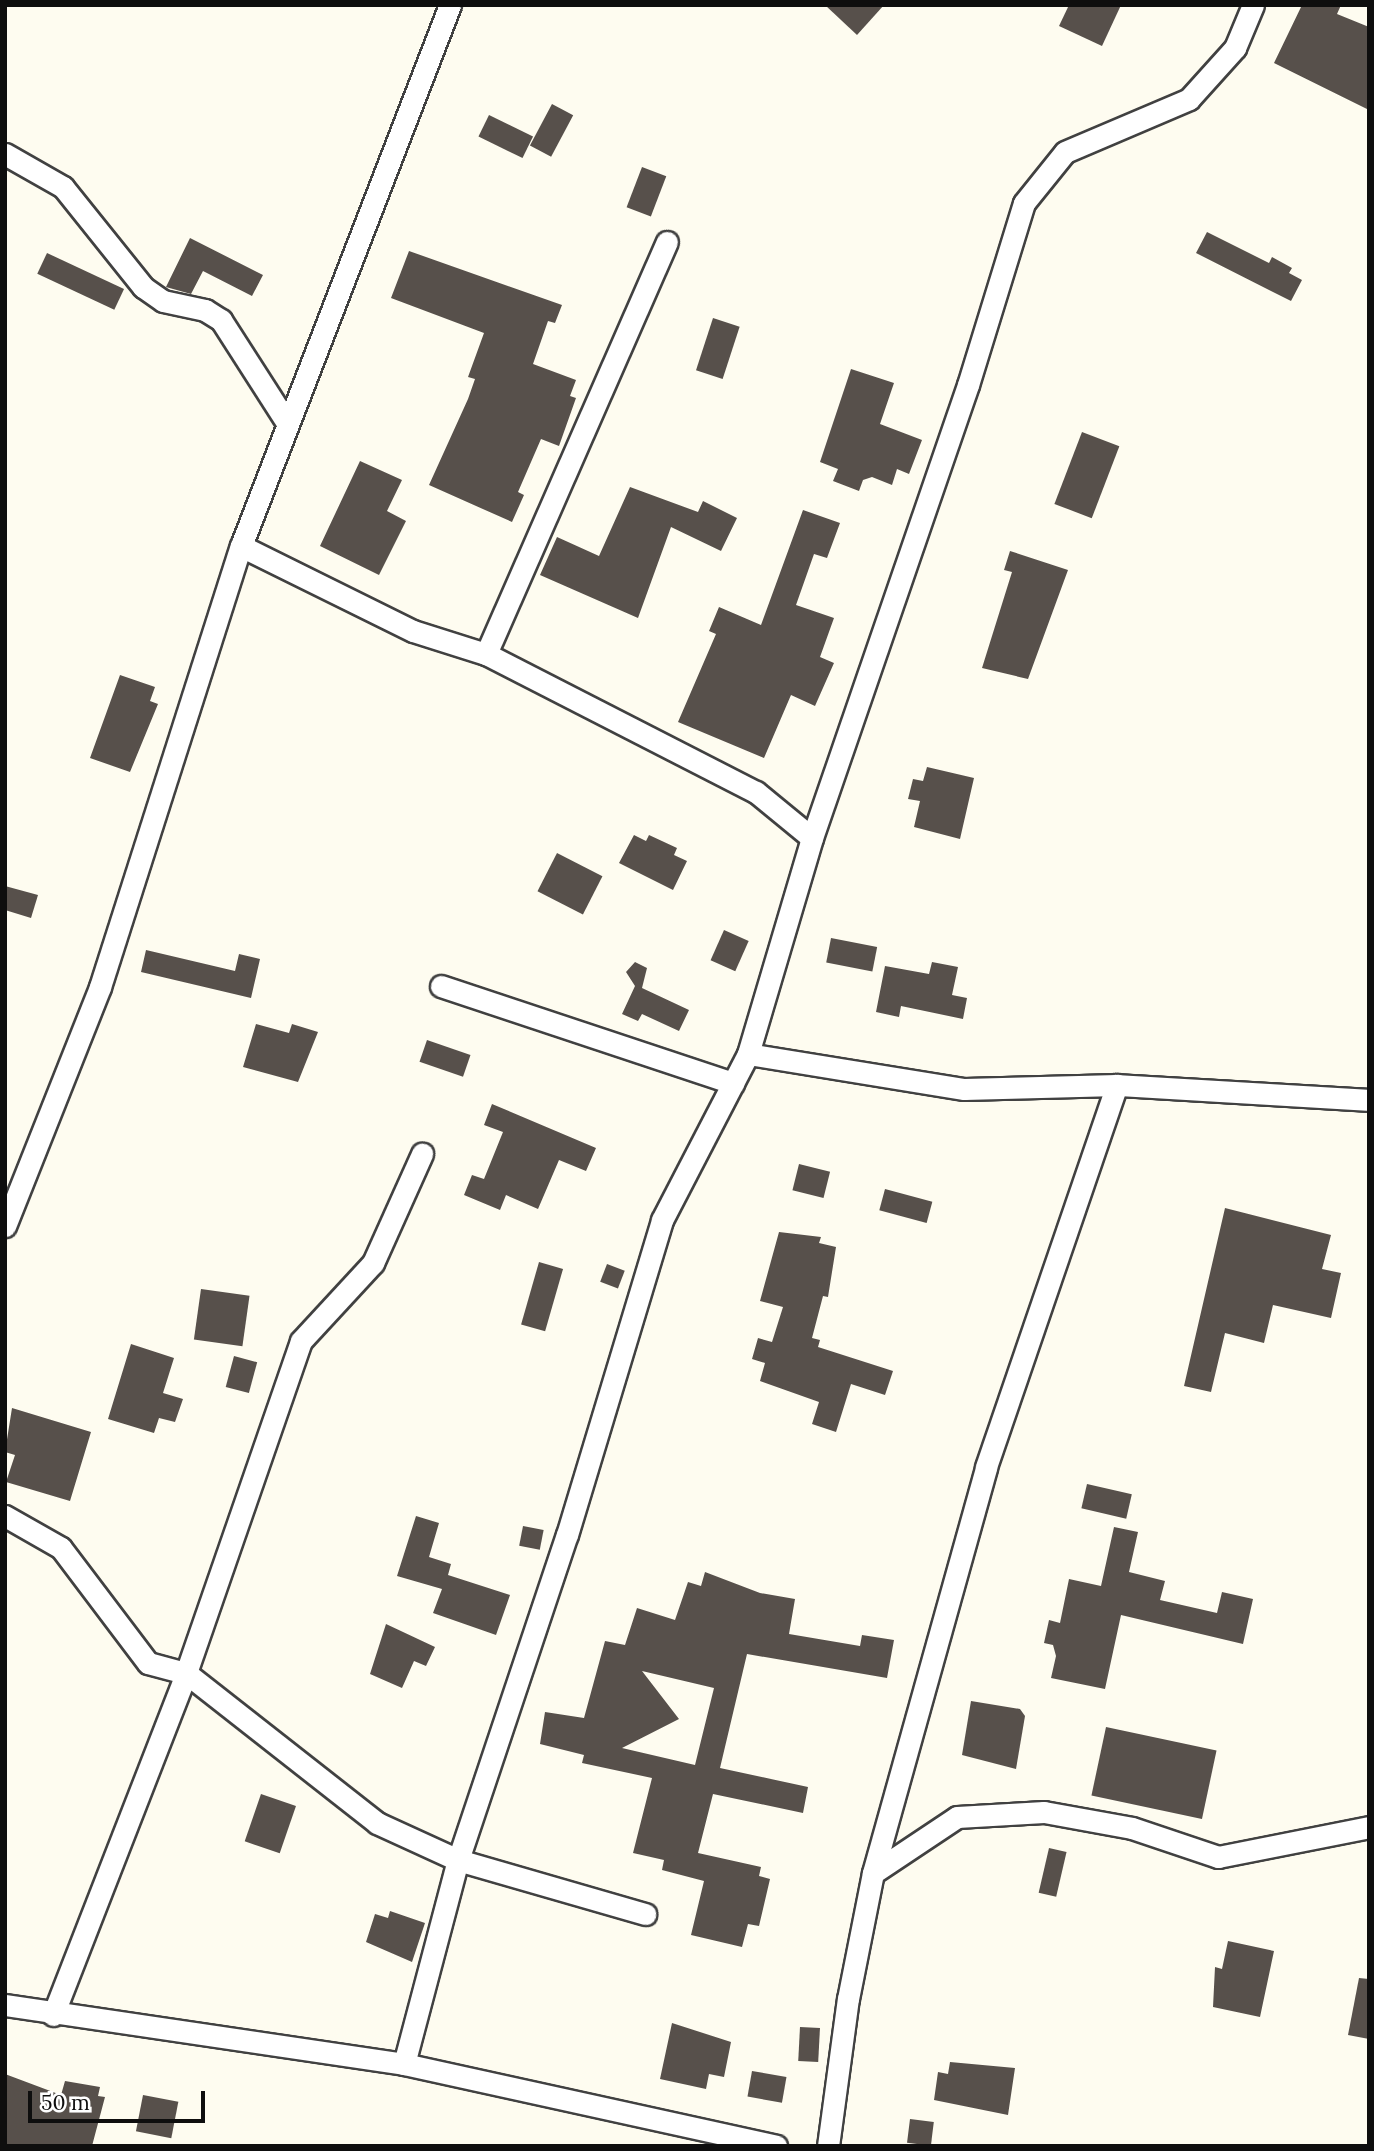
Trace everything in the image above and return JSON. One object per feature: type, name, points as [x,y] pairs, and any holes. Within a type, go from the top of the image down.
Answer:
[{"type":"street","points":[[5,1226],[100,987],[240,546],[450,5]]},
{"type":"street","points":[[404,2064],[458,1860],[567,1535],[662,1220],[748,1054],[812,838],[968,385],[1024,203],[1065,152],[1189,99],[1235,48],[1253,5]]},
{"type":"street","points":[[5,154],[63,187],[143,287],[163,301],[205,310],[221,320],[287,423]]},
{"type":"street","points":[[486,654],[667,242]]},
{"type":"street","points":[[240,546],[413,631],[486,654],[756,792],[812,838]]},
{"type":"street","points":[[441,986],[733,1083]]},
{"type":"street","points":[[748,1054],[964,1089],[1117,1085],[1369,1100]]},
{"type":"street","points":[[828,2146],[848,1999],[873,1873],[986,1466],[1117,1085]]},
{"type":"street","points":[[53,2015],[186,1673],[301,1341],[373,1263],[422,1154]]},
{"type":"street","points":[[5,1516],[61,1548],[148,1663],[186,1673],[377,1823],[458,1860],[645,1914]]},
{"type":"street","points":[[873,1873],[957,1817],[1044,1812],[1132,1828],[1218,1857],[1369,1827]]},
{"type":"street","points":[[5,2005],[53,2015],[404,2064],[776,2146]]},
{"type":"building","points":[[825,5],[884,5],[857,35]]},
{"type":"building","points":[[1069,5],[1121,5],[1102,46],[1059,26]]},
{"type":"building","points":[[1302,5],[1341,5],[1337,14],[1369,27],[1369,110],[1274,63]]},
{"type":"building","points":[[552,104],[573,115],[551,157],[530,145]]},
{"type":"building","points":[[489,115],[533,136],[523,158],[478,137]]},
{"type":"building","points":[[642,167],[666,176],[651,216],[627,207]]},
{"type":"building","points":[[1207,232],[1269,263],[1272,257],[1292,268],[1289,273],[1302,280],[1291,301],[1196,253]]},
{"type":"building","points":[[190,238],[263,275],[252,296],[203,271],[191,294],[166,287]]},
{"type":"building","points":[[409,251],[562,305],[555,323],[548,321],[533,364],[576,380],[570,396],[576,398],[559,446],[541,439],[518,492],[524,495],[512,522],[429,485],[468,399],[475,379],[468,377],[484,333],[391,298]]},
{"type":"building","points":[[47,253],[124,289],[114,310],[37,274]]},
{"type":"building","points":[[713,318],[740,327],[723,379],[696,370]]},
{"type":"building","points":[[851,369],[894,383],[880,424],[922,440],[909,474],[897,469],[892,485],[872,477],[863,480],[859,491],[833,481],[838,469],[820,462]]},
{"type":"building","points":[[1082,432],[1119,446],[1092,518],[1054,504]]},
{"type":"building","points":[[360,461],[402,480],[387,511],[406,521],[379,575],[320,546]]},
{"type":"building","points":[[630,487],[698,512],[703,501],[737,518],[721,551],[671,527],[638,618],[540,575],[557,537],[599,556]]},
{"type":"building","points":[[803,510],[840,523],[827,558],[814,554],[796,605],[834,618],[820,657],[834,663],[815,706],[791,695],[764,758],[678,722],[716,634],[709,631],[719,607],[761,625]]},
{"type":"building","points":[[1010,551],[1068,570],[1028,679],[982,668],[1012,572],[1004,570]]},
{"type":"building","points":[[120,675],[155,687],[150,701],[158,704],[130,772],[90,758]]},
{"type":"building","points":[[927,767],[974,778],[960,839],[914,827],[920,801],[908,799],[913,779],[923,781]]},
{"type":"building","points":[[634,835],[646,841],[649,835],[677,848],[674,855],[687,861],[673,890],[619,863]]},
{"type":"building","points":[[557,853],[602,876],[583,914],[537,891]]},
{"type":"building","points":[[5,886],[38,895],[31,918],[5,910]]},
{"type":"building","points":[[724,930],[749,941],[735,971],[711,960]]},
{"type":"building","points":[[831,938],[877,947],[872,972],[826,963]]},
{"type":"building","points":[[146,950],[235,971],[239,954],[260,959],[251,998],[141,972]]},
{"type":"building","points":[[635,962],[647,968],[642,988],[689,1010],[679,1031],[642,1014],[638,1021],[622,1014],[635,986],[626,972]]},
{"type":"building","points":[[932,962],[958,967],[952,995],[967,998],[963,1019],[901,1006],[899,1017],[876,1012],[885,966],[929,974]]},
{"type":"building","points":[[256,1024],[289,1033],[292,1024],[318,1032],[298,1082],[243,1067]]},
{"type":"building","points":[[427,1040],[470,1055],[463,1077],[420,1062]]},
{"type":"building","points":[[492,1104],[596,1148],[586,1171],[559,1160],[538,1209],[506,1195],[500,1210],[464,1195],[472,1175],[484,1179],[503,1132],[484,1125]]},
{"type":"building","points":[[799,1164],[830,1172],[824,1198],[792,1190]]},
{"type":"building","points":[[885,1189],[932,1202],[927,1223],[879,1210]]},
{"type":"building","points":[[1225,1208],[1331,1235],[1322,1269],[1341,1273],[1331,1318],[1273,1305],[1264,1343],[1225,1333],[1211,1392],[1184,1386]]},
{"type":"building","points":[[779,1232],[821,1237],[819,1243],[836,1247],[828,1297],[823,1296],[812,1338],[820,1340],[818,1347],[893,1371],[885,1395],[851,1384],[836,1432],[812,1424],[819,1402],[760,1381],[765,1363],[752,1359],[758,1338],[772,1342],[783,1307],[760,1301]]},
{"type":"building","points":[[539,1262],[563,1269],[545,1331],[521,1324]]},
{"type":"building","points":[[607,1264],[625,1271],[618,1289],[600,1282]]},
{"type":"building","points":[[201,1289],[250,1296],[242,1346],[194,1340]]},
{"type":"building","points":[[131,1344],[174,1358],[163,1393],[183,1399],[175,1422],[159,1418],[154,1433],[108,1419]]},
{"type":"building","points":[[234,1356],[257,1362],[249,1393],[226,1387]]},
{"type":"building","points":[[12,1408],[91,1432],[70,1501],[6,1482],[15,1455],[5,1452]]},
{"type":"building","points":[[1087,1484],[1132,1494],[1126,1519],[1081,1508]]},
{"type":"building","points":[[416,1516],[439,1523],[429,1557],[451,1564],[448,1575],[510,1595],[496,1635],[433,1613],[442,1589],[397,1576]]},
{"type":"building","points":[[523,1526],[544,1530],[540,1550],[519,1546]]},
{"type":"building","points":[[1114,1527],[1138,1532],[1129,1572],[1165,1581],[1160,1600],[1217,1613],[1222,1592],[1253,1599],[1243,1644],[1121,1615],[1105,1689],[1051,1678],[1056,1656],[1053,1645],[1044,1643],[1049,1620],[1060,1623],[1069,1579],[1101,1586]]},
{"type":"building","points":[[705,1572],[760,1593],[795,1599],[789,1634],[860,1646],[862,1635],[894,1640],[887,1678],[747,1654],[720,1768],[808,1787],[803,1813],[713,1794],[698,1853],[761,1867],[759,1876],[770,1879],[759,1926],[748,1924],[742,1947],[691,1935],[704,1881],[662,1870],[664,1860],[633,1853],[652,1778],[582,1763],[584,1755],[540,1744],[545,1712],[584,1718],[605,1641],[625,1645],[637,1608],[675,1620],[688,1582],[701,1586]],"holes":[[[642,1671],[714,1688],[695,1765],[622,1748],[679,1719]]]},
{"type":"building","points":[[386,1624],[435,1647],[426,1666],[414,1661],[402,1688],[370,1674]]},
{"type":"building","points":[[971,1701],[1020,1709],[1025,1716],[1016,1769],[962,1755]]},
{"type":"building","points":[[1106,1727],[1217,1750],[1202,1819],[1091,1795]]},
{"type":"building","points":[[261,1794],[296,1806],[280,1853],[245,1841]]},
{"type":"building","points":[[1049,1848],[1067,1852],[1056,1897],[1039,1893]]},
{"type":"building","points":[[390,1911],[425,1923],[412,1962],[366,1942],[375,1914],[388,1918]]},
{"type":"building","points":[[1228,1941],[1274,1951],[1260,2017],[1213,2007],[1215,1967],[1222,1969]]},
{"type":"building","points":[[1359,1978],[1369,1979],[1369,2039],[1348,2035]]},
{"type":"building","points":[[672,2023],[731,2042],[724,2077],[709,2074],[706,2089],[660,2079]]},
{"type":"building","points":[[800,2027],[820,2028],[818,2062],[798,2061]]},
{"type":"building","points":[[950,2062],[1015,2068],[1008,2115],[934,2100],[938,2072],[948,2074]]},
{"type":"building","points":[[752,2071],[786,2077],[782,2103],[747,2097]]},
{"type":"building","points":[[5,2074],[61,2095],[65,2081],[100,2087],[98,2096],[105,2097],[92,2146],[5,2146]]},
{"type":"building","points":[[143,2095],[178,2102],[171,2138],[136,2131]]},
{"type":"building","points":[[910,2119],[934,2122],[931,2146],[907,2143]]}]
